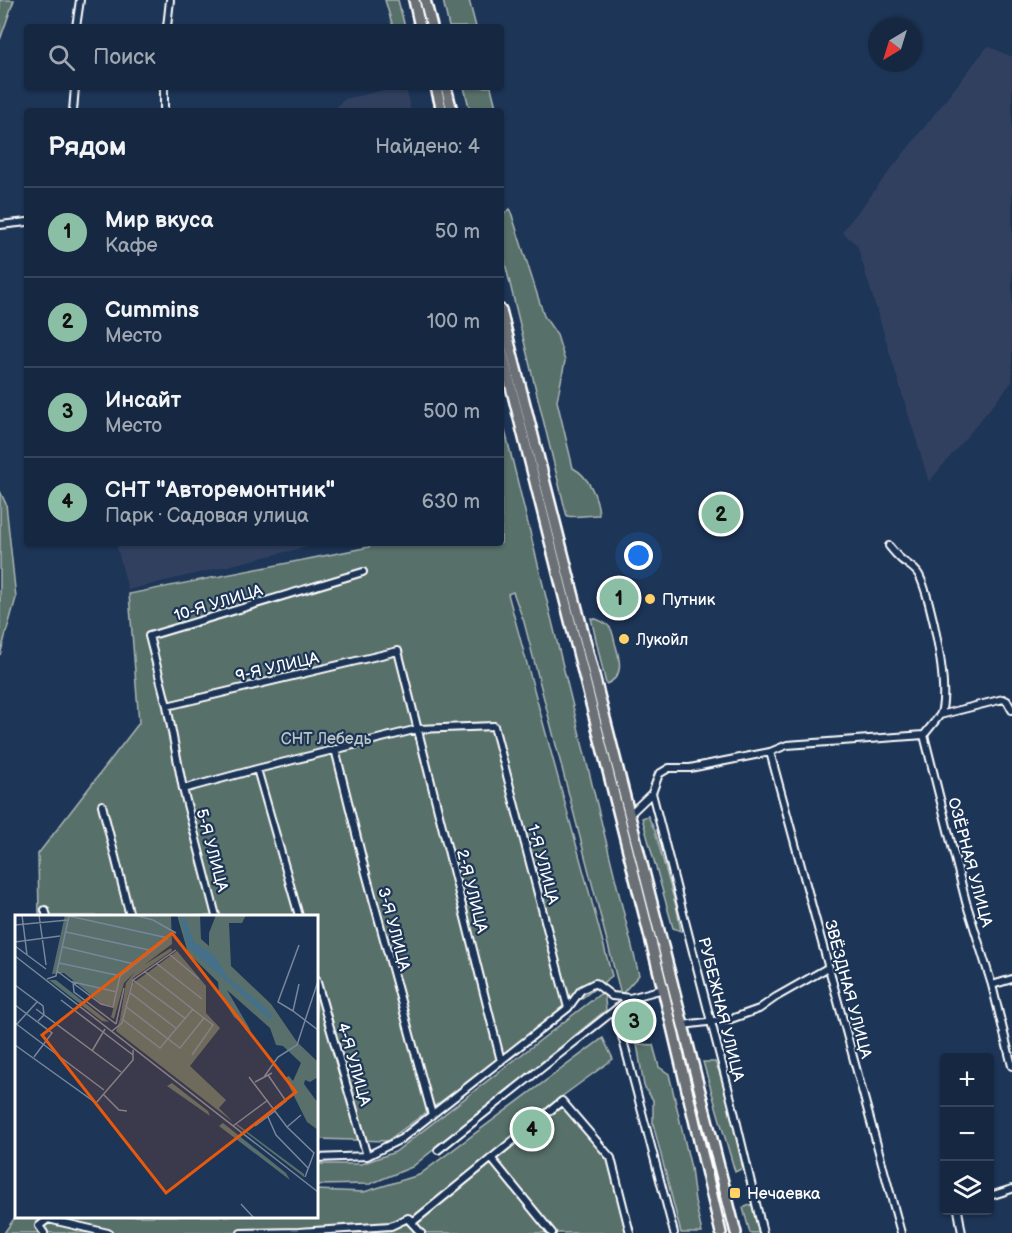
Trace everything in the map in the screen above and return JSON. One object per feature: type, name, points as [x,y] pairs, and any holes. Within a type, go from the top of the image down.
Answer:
[{"type":"highway","points":[[414,0],[419,24]]},
{"type":"highway","points":[[425,0],[431,24]]},
{"type":"highway","points":[[437,90],[441,108]]},
{"type":"highway","points":[[447,90],[451,108]]},
{"type":"highway","points":[[504,322],[736,1233]]},
{"type":"highway","points":[[504,359],[663,989],[721,1233]]},
{"type":"highway","points":[[539,499],[542,498],[559,558],[567,570]]},
{"type":"highway","points":[[572,626],[592,697],[595,701],[599,698]]},
{"type":"street","points":[[76,24],[80,0]]},
{"type":"street","points":[[168,24],[170,0]]},
{"type":"street","points":[[73,108],[75,90]]},
{"type":"street","points":[[164,90],[164,108]]},
{"type":"street","points":[[0,225],[24,222]]},
{"type":"street","points":[[629,814],[652,793],[659,774],[669,768],[690,768],[770,752],[787,745],[924,735],[940,715],[944,704],[936,635],[922,583],[915,570],[889,546]]},
{"type":"street","name":"10-Я УЛИЦА","points":[[167,706],[149,636],[363,572]]},
{"type":"street","name":"9-Я УЛИЦА","points":[[167,706],[398,651],[418,729]]},
{"type":"street","points":[[940,715],[1003,699],[1007,701],[1012,710]]},
{"type":"street","points":[[167,706],[183,789],[418,729]]},
{"type":"street","name":"1-Я УЛИЦА","points":[[418,729],[494,726],[568,1008]]},
{"type":"street","name":"2-Я УЛИЦА","points":[[418,729],[501,1061]]},
{"type":"street","name":"ОЗЁРНАЯ УЛИЦА","points":[[924,735],[966,902],[992,985],[1012,1066]]},
{"type":"street","name":"3-Я УЛИЦА","points":[[335,749],[364,866],[432,1115]]},
{"type":"street","name":"ЗВЁЗДНАЯ УЛИЦА","points":[[770,752],[901,1233]]},
{"type":"street","points":[[257,769],[299,915]]},
{"type":"street","name":"5-Я УЛИЦА","points":[[183,789],[216,915]]},
{"type":"street","name":"РУБЕЖНАЯ УЛИЦА","points":[[652,793],[763,1233]]},
{"type":"street","points":[[102,805],[130,915]]},
{"type":"street","points":[[683,1025],[731,1019],[759,1009],[830,967]]},
{"type":"street","points":[[992,985],[1012,980]]},
{"type":"street","points":[[318,1158],[367,1156],[401,1139],[568,1008],[581,990],[595,983],[612,996],[630,998],[663,989]]},
{"type":"street","name":"4-Я УЛИЦА","points":[[318,986],[367,1156]]},
{"type":"street","points":[[438,1150],[630,998]]},
{"type":"street","points":[[615,1010],[674,1233]]},
{"type":"street","points":[[408,1218],[414,1221],[562,1101],[611,1158],[630,1233]]},
{"type":"street","points":[[491,1158],[552,1233]]},
{"type":"street","points":[[994,1195],[1012,1189]]},
{"type":"street","points":[[959,1215],[962,1233]]},
{"type":"street","points":[[44,1233],[39,1226],[48,1218],[108,1233]]},
{"type":"street","points":[[241,1233],[391,1226],[408,1218]]},
{"type":"street","points":[[408,1218],[421,1233]]},
{"type":"shaded area","points":[[988,46],[1012,57],[1012,382],[929,482],[857,245],[842,232]]},
{"type":"shaded area","points":[[385,90],[407,90],[410,108],[337,108],[345,99]]},
{"type":"shaded area","points":[[117,546],[311,546],[128,590]]},
{"type":"green space","points":[[0,0],[14,0],[0,40]]},
{"type":"green space","points":[[385,0],[398,0],[404,24],[392,24]]},
{"type":"green space","points":[[443,0],[469,0],[475,24],[448,24]]},
{"type":"green space","points":[[465,90],[492,90],[496,108],[469,108]]},
{"type":"green space","points":[[510,209],[544,316],[557,335],[565,361],[557,401],[573,468],[584,476],[592,488],[599,515],[567,516],[504,259],[504,214]]},
{"type":"green space","name":"СНТ Лебедь","points":[[504,426],[639,975],[621,995],[524,622],[513,592],[508,594],[612,976],[387,1141],[318,1139],[318,915],[39,915],[38,854],[139,723],[129,594],[369,547],[504,546]]},
{"type":"green space","points":[[0,491],[6,504],[16,598],[0,655]]},
{"type":"green space","points":[[591,618],[597,619],[611,629],[618,655],[619,672],[612,681],[606,684]]},
{"type":"green space","points":[[648,816],[655,831],[681,931],[673,928],[642,818]]},
{"type":"green space","points":[[604,991],[606,1010],[412,1167],[370,1184],[318,1185],[318,1164],[361,1164],[395,1152]]},
{"type":"green space","points":[[603,1038],[613,1059],[557,1100],[608,1158],[627,1233],[4,1233],[15,1217],[318,1218],[318,1190],[364,1192],[419,1175]]},
{"type":"green space","points":[[637,1044],[653,1045],[659,1067],[669,1074],[691,1168],[702,1233],[681,1233],[653,1124],[653,1100],[644,1086]]},
{"type":"green space","points":[[703,1062],[715,1062],[725,1088],[743,1168],[735,1172]]},
{"type":"green space","points":[[752,1204],[759,1233],[750,1233],[743,1208]]},
{"type":"place","name":"Cummins","points":[[721,514]]},
{"type":"place","name":"Мир вкуса","points":[[619,598]]},
{"type":"place","name":"Путник","points":[[650,599]]},
{"type":"place","name":"Лукойл","points":[[624,639]]},
{"type":"place","name":"Инсайт","points":[[634,1021]]},
{"type":"place","name":"СНТ \"Авторемонтник\"","points":[[532,1129]]},
{"type":"place","name":"Нечаевка","points":[[735,1193]]}]
